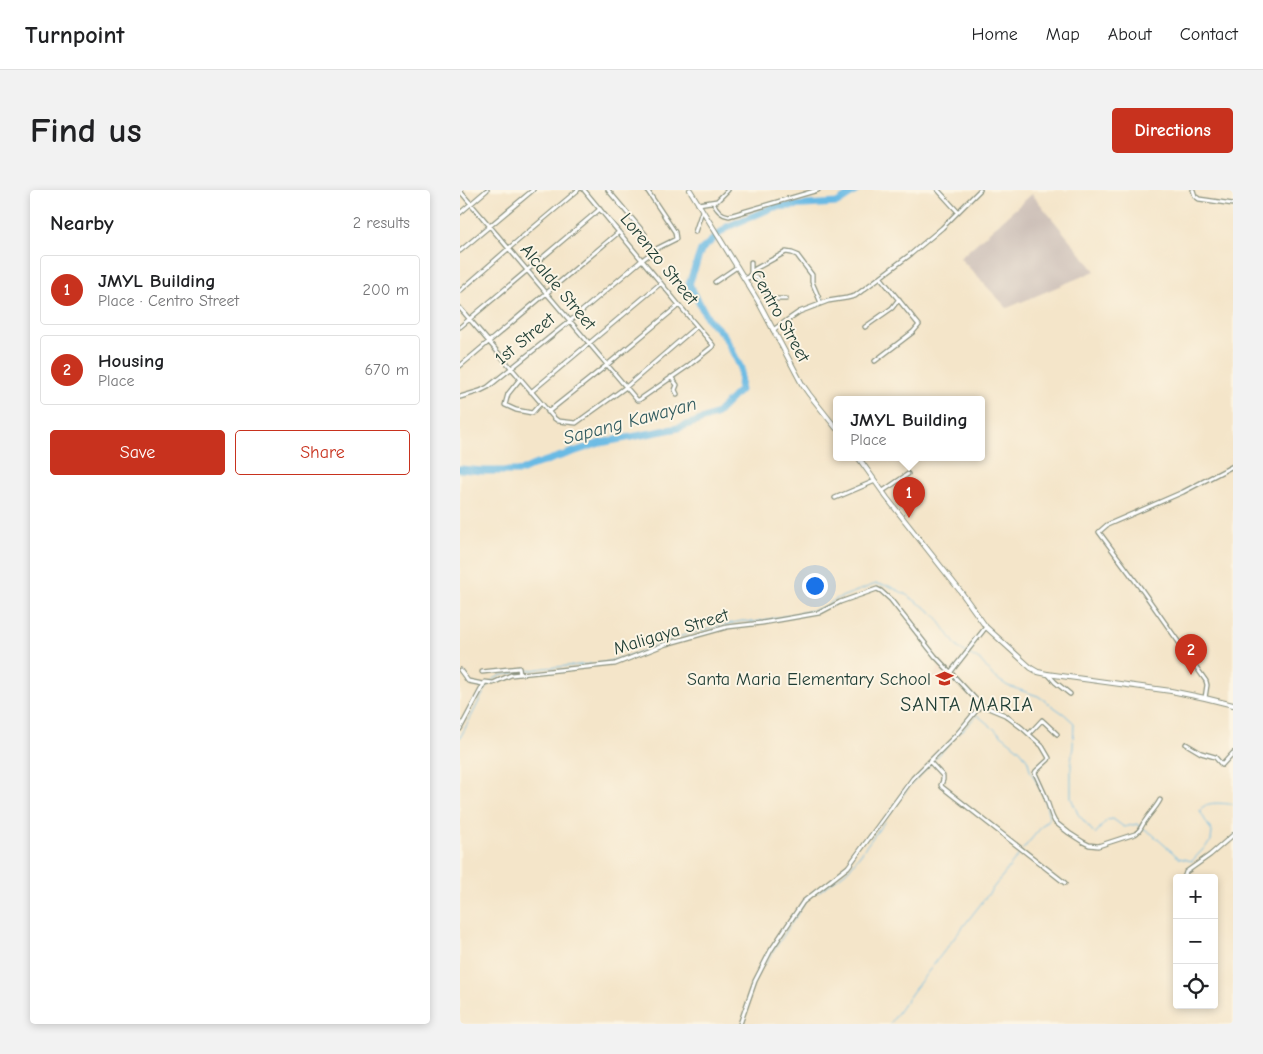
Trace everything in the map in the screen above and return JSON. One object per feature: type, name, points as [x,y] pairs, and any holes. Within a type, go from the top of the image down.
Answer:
[{"type":"street","points":[[460,213],[487,190]]},
{"type":"street","points":[[460,251],[533,190]]},
{"type":"street","points":[[460,291],[578,190]]},
{"type":"street","name":"Lorenzo Street","points":[[584,190],[713,345],[688,366],[671,377]]},
{"type":"street","points":[[608,190],[645,234]]},
{"type":"street","name":"1st Street","points":[[460,397],[480,391],[570,321],[642,260],[658,248],[674,240],[676,237],[674,232],[648,190]]},
{"type":"street","name":"Centro Street","points":[[690,190],[727,252],[746,278],[802,384],[833,424]]},
{"type":"street","points":[[698,204],[719,200],[728,190]]},
{"type":"street","points":[[713,202],[717,210],[729,216],[818,190]]},
{"type":"street","points":[[773,330],[799,312],[834,300],[851,298],[881,278],[940,230],[980,190]]},
{"type":"street","points":[[1194,190],[1195,196],[1199,199],[1233,204]]},
{"type":"street","name":"Alcalde Street","points":[[460,191],[637,400],[671,377]]},
{"type":"street","points":[[940,191],[958,212]]},
{"type":"street","points":[[460,327],[600,209]]},
{"type":"street","points":[[695,232],[703,212]]},
{"type":"street","points":[[460,366],[619,232]]},
{"type":"street","points":[[746,278],[755,269],[786,252],[797,255],[812,275],[812,282],[821,304]]},
{"type":"street","points":[[751,262],[751,273]]},
{"type":"street","points":[[715,282],[737,267]]},
{"type":"street","points":[[746,278],[754,276],[760,280],[771,299],[786,299]]},
{"type":"street","points":[[875,361],[918,326],[881,278]]},
{"type":"street","points":[[531,392],[660,283]]},
{"type":"street","points":[[866,327],[892,308],[899,299]]},
{"type":"street","points":[[548,412],[679,306]]},
{"type":"street","points":[[460,308],[555,420],[576,423],[626,387],[696,326]]},
{"type":"street","points":[[671,377],[677,385],[675,390],[677,394]]},
{"type":"street","points":[[520,379],[508,394],[505,405],[516,410],[532,413],[540,404]]},
{"type":"street","points":[[861,461],[986,627],[1031,668],[1047,674],[1171,691],[1233,705]]},
{"type":"street","points":[[1205,698],[1206,681],[1099,532],[1107,525],[1183,492],[1233,466]]},
{"type":"street","points":[[883,491],[908,474]]},
{"type":"street","points":[[835,498],[875,481]]},
{"type":"street","name":"Maligaya Street","points":[[483,684],[520,672],[615,664],[666,644],[727,627],[819,613],[846,600],[877,589],[891,600],[935,656],[981,705]]},
{"type":"street","points":[[950,673],[986,627]]},
{"type":"street","points":[[482,672],[520,668],[520,672]]},
{"type":"street","points":[[460,670],[468,681],[483,684],[460,729]]},
{"type":"street","points":[[1047,674],[1070,694]]},
{"type":"street","points":[[740,1024],[755,981],[772,950],[803,902],[848,867],[913,778],[957,734],[981,705],[1004,715],[1042,746],[1049,756],[1048,760],[1035,773],[1052,816],[1058,824],[1083,842],[1094,846],[1103,845],[1135,834],[1160,800]]},
{"type":"street","points":[[1029,734],[1042,720],[1057,734]]},
{"type":"street","points":[[1186,744],[1202,753],[1215,757],[1222,765],[1233,753]]},
{"type":"street","points":[[930,762],[943,776],[942,788],[1065,883]]},
{"type":"street","points":[[1185,874],[1233,835]]},
{"type":"shaded area","points":[[1032,194],[1095,271],[1007,308],[960,258]]},
{"type":"shaded area","name":"Santa Maria Elementary School","points":[[941,664],[956,681],[947,690],[933,677]]},
{"type":"waterway","name":"Sapang Kawayan","points":[[460,469],[521,471],[600,443],[678,428],[715,415],[740,390],[741,368],[724,335],[708,319],[689,284],[701,250],[727,227],[774,207],[837,203],[857,190]]},
{"type":"waterway","points":[[460,738],[488,684],[502,675],[545,668],[603,663],[637,653],[675,638],[715,627],[742,621],[766,620],[814,610],[824,607],[836,599],[876,584],[889,586],[926,608],[935,615],[958,648],[981,661],[994,677],[1008,686],[1038,696],[1074,723],[1071,798],[1078,814],[1095,834],[1107,820],[1113,819],[1124,827],[1137,824],[1152,834],[1179,858],[1192,861],[1211,841],[1212,832],[1200,810],[1211,804],[1233,804]]},
{"type":"waterway","points":[[960,733],[977,715],[1020,750],[1028,761],[1030,770],[1044,796],[1049,818],[1023,849]]},
{"type":"waterway","points":[[932,762],[952,741]]},
{"type":"waterway","points":[[885,819],[908,788],[930,765]]},
{"type":"waterway","points":[[864,849],[885,821]]},
{"type":"waterway","points":[[818,892],[848,870],[863,851]]},
{"type":"waterway","points":[[890,1024],[914,990],[1021,852]]},
{"type":"waterway","points":[[765,964],[805,902]]},
{"type":"place","name":"JMYL Building","points":[[909,518]]},
{"type":"place","name":"Housing","points":[[1191,675]]},
{"type":"place","name":"Santa Maria Elementary School","points":[[945,679]]},
{"type":"district","name":"SANTA MARIA","points":[[967,704]]}]
